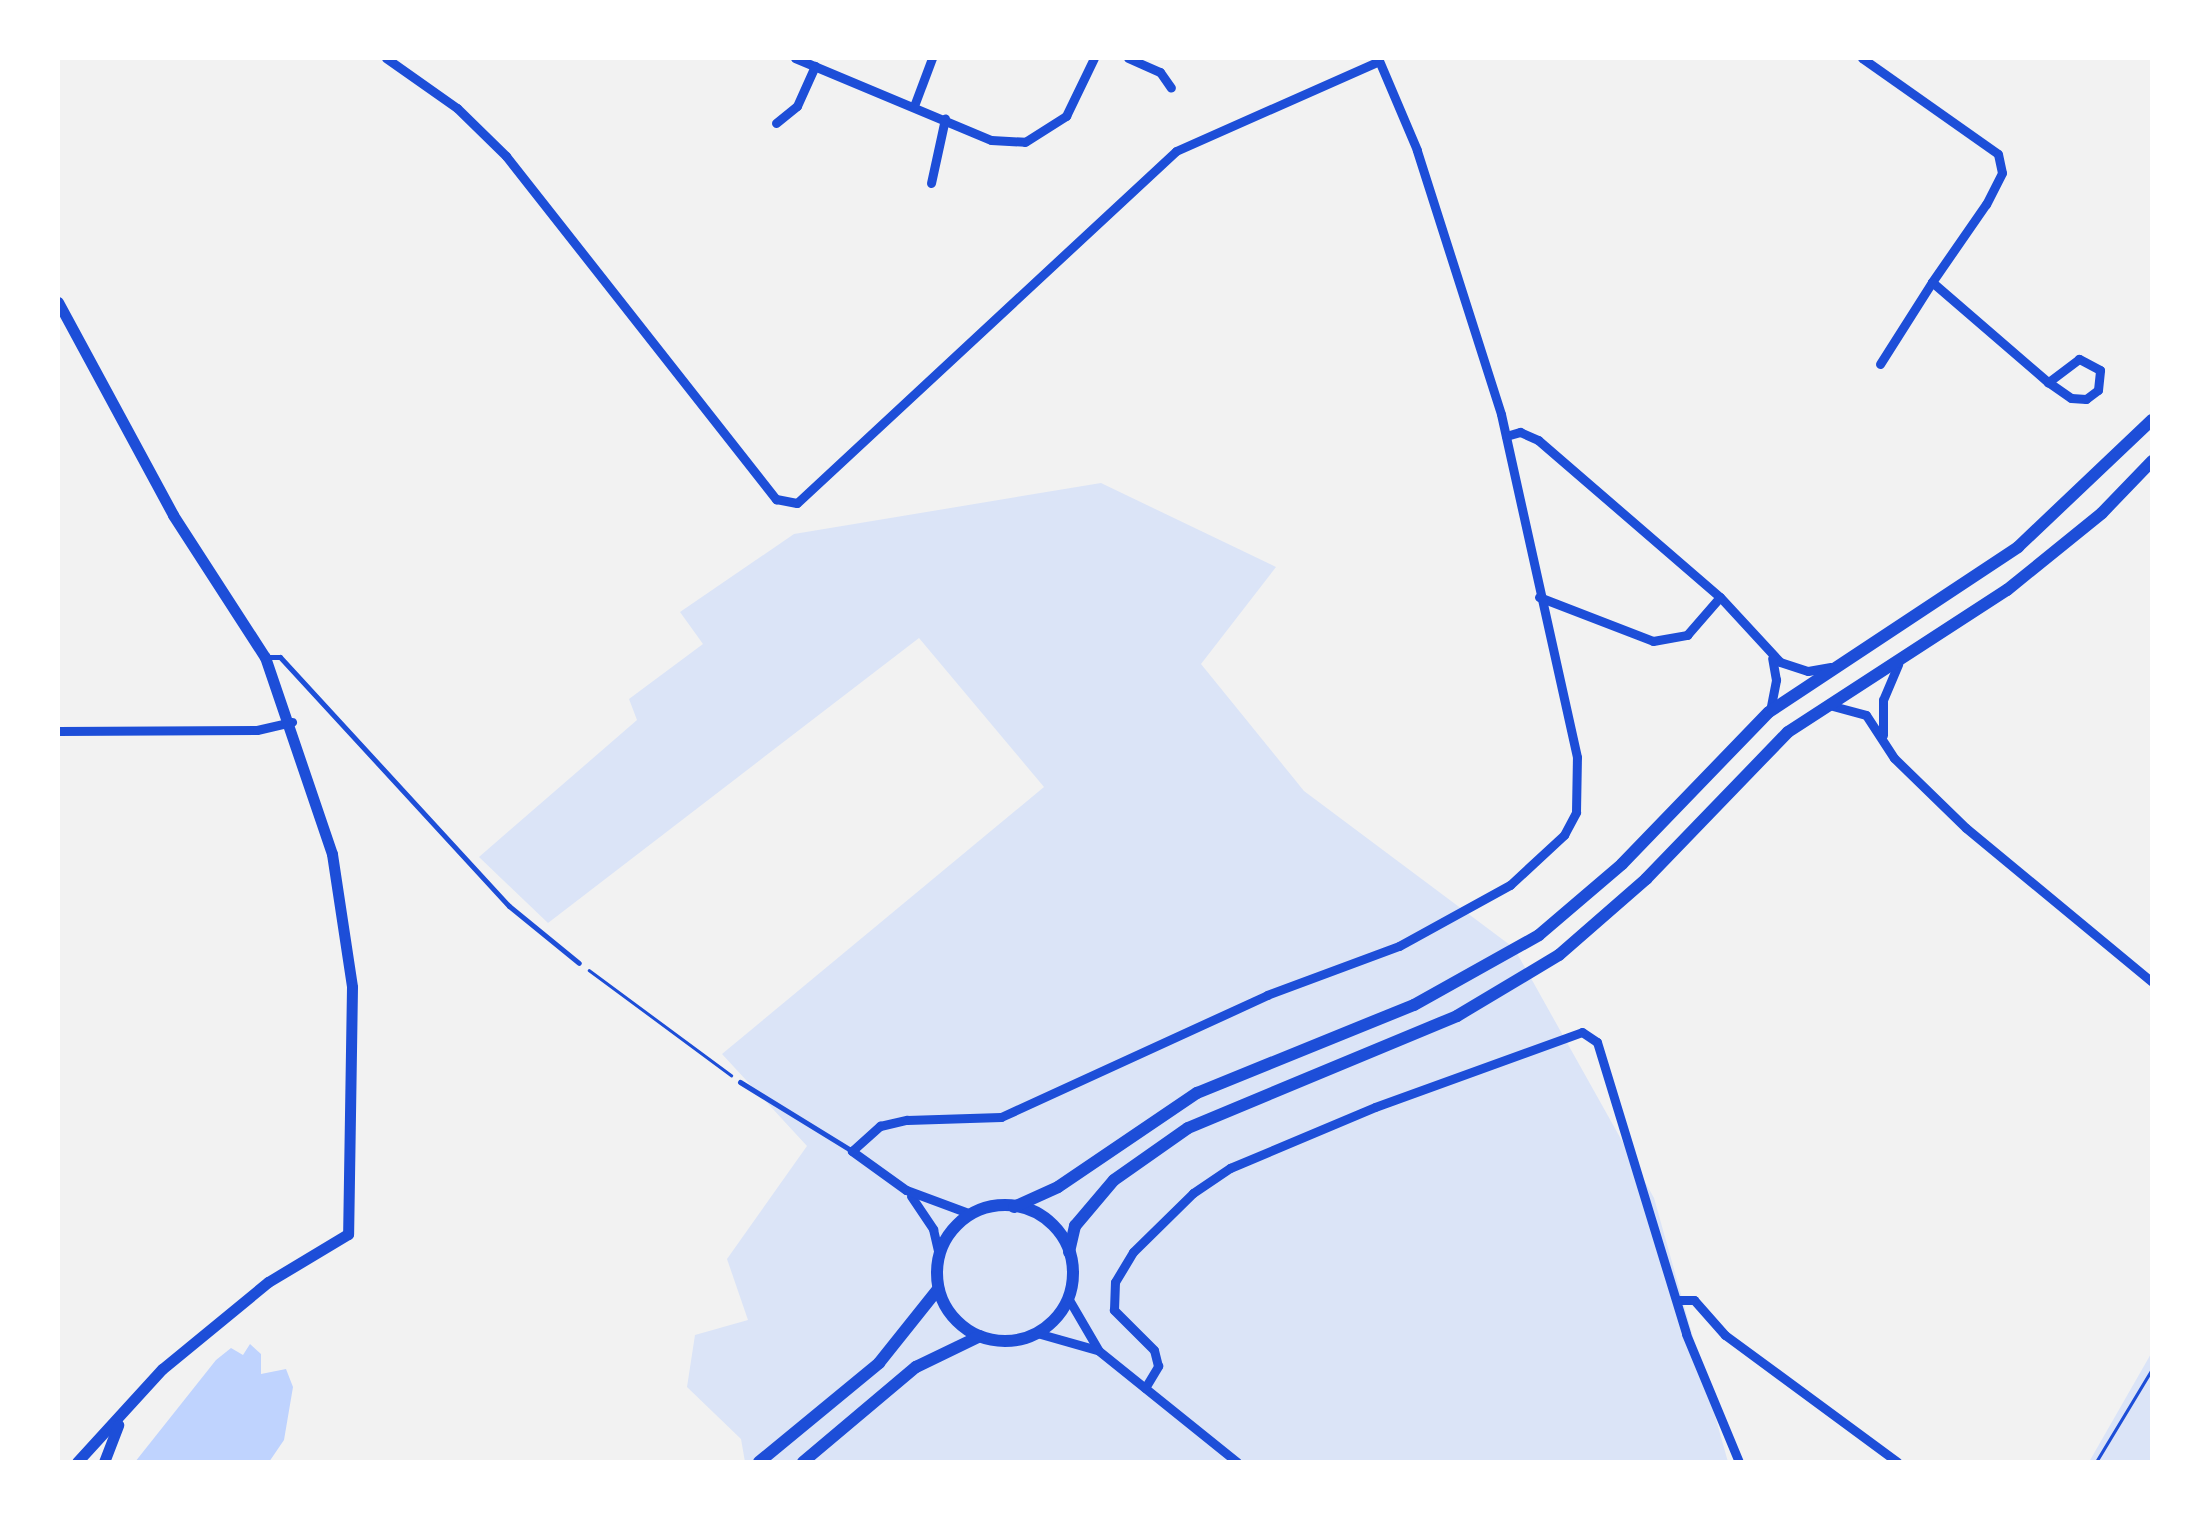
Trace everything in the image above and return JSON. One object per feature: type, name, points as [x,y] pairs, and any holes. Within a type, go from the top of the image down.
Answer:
[{"type":"main road","points":[[2152,420],[2030,538],[1831,667],[1770,712],[1600,885],[1505,958],[1414,1005],[1197,1093],[1058,1187],[1014,1206],[971,1214],[954,1228],[939,1256],[938,1289],[958,1322],[980,1336],[1009,1341],[1037,1333],[1068,1298],[1069,1252],[1075,1226],[1092,1203],[1174,1137],[1238,1104],[1457,1016],[1558,955],[1606,918],[1762,757],[1822,706],[2032,571],[2152,462]]},
{"type":"main road","points":[[1014,1206],[1048,1221],[1069,1252]]},
{"type":"main road","points":[[759,1462],[879,1363],[938,1289]]},
{"type":"main road","points":[[804,1462],[916,1367],[980,1336]]},
{"type":"street","points":[[386,58],[457,108],[506,156],[776,499],[797,503],[1176,151],[1379,59],[1418,150],[1506,436],[1539,597],[1578,757],[1579,792],[1564,835],[1510,885],[1399,946],[1268,996],[1001,1117],[960,1123],[907,1120],[880,1126],[852,1151],[906,1190],[971,1214]]},
{"type":"street","points":[[795,58],[992,140],[1040,137],[1066,116],[1094,58]]},
{"type":"street","points":[[914,106],[932,58]]},
{"type":"street","points":[[1128,58],[1160,72],[1172,88]]},
{"type":"street","points":[[1862,58],[1998,154],[2002,173],[1986,204],[1880,364]]},
{"type":"street","points":[[776,123],[796,106],[815,66]]},
{"type":"street","points":[[932,184],[945,118]]},
{"type":"street","points":[[1932,282],[2048,382],[2070,398],[2086,399],[2098,390],[2100,370],[2080,359],[2048,382]]},
{"type":"street","points":[[58,302],[173,515],[264,658],[292,722],[332,854],[352,987],[348,1234],[268,1282],[162,1369],[77,1462]]},
{"type":"street","points":[[1506,436],[1520,432],[1538,440],[1720,596],[1771,655],[1799,670],[1831,667]]},
{"type":"street","points":[[1539,597],[1653,641],[1686,635],[1720,596]]},
{"type":"street","points":[[1883,738],[1883,700],[1904,654]]},
{"type":"street","points":[[1770,712],[1776,680],[1771,655]]},
{"type":"street","points":[[1822,706],[1858,710],[1883,738],[1894,758],[1966,828],[2152,982]]},
{"type":"street","points":[[58,731],[257,730],[292,722]]},
{"type":"street","points":[[1144,1388],[1158,1366],[1154,1350],[1114,1310],[1115,1282],[1133,1252],[1193,1193],[1230,1168],[1570,1032],[1597,1042],[1678,1300],[1739,1462]]},
{"type":"street","points":[[906,1190],[933,1229],[939,1256]]},
{"type":"street","points":[[1068,1298],[1099,1351],[1236,1462]]},
{"type":"street","points":[[1678,1300],[1694,1300],[1726,1335],[1897,1462]]},
{"type":"street","points":[[1037,1333],[1099,1351]]},
{"type":"street","points":[[104,1462],[126,1409]]},
{"type":"lane","points":[[264,658],[280,657],[509,906],[578,963]]},
{"type":"lane","points":[[740,1082],[852,1151]]},
{"type":"path","points":[[578,963],[740,1082]]},
{"type":"path","points":[[2096,1462],[2152,1369]]},
{"type":"shaded area","points":[[1101,483],[1276,567],[1201,664],[1304,791],[1514,948],[1654,1198],[1728,1462],[745,1462],[741,1439],[687,1387],[695,1335],[748,1320],[727,1259],[807,1146],[722,1054],[1044,787],[919,638],[548,923],[479,857],[637,720],[629,699],[703,644],[680,612],[794,534]]},
{"type":"shaded area","points":[[2152,1352],[2152,1462],[2089,1462]]},
{"type":"water","points":[[250,1344],[261,1354],[261,1374],[286,1369],[293,1387],[284,1440],[269,1462],[135,1462],[216,1360],[231,1348],[243,1355]]}]
